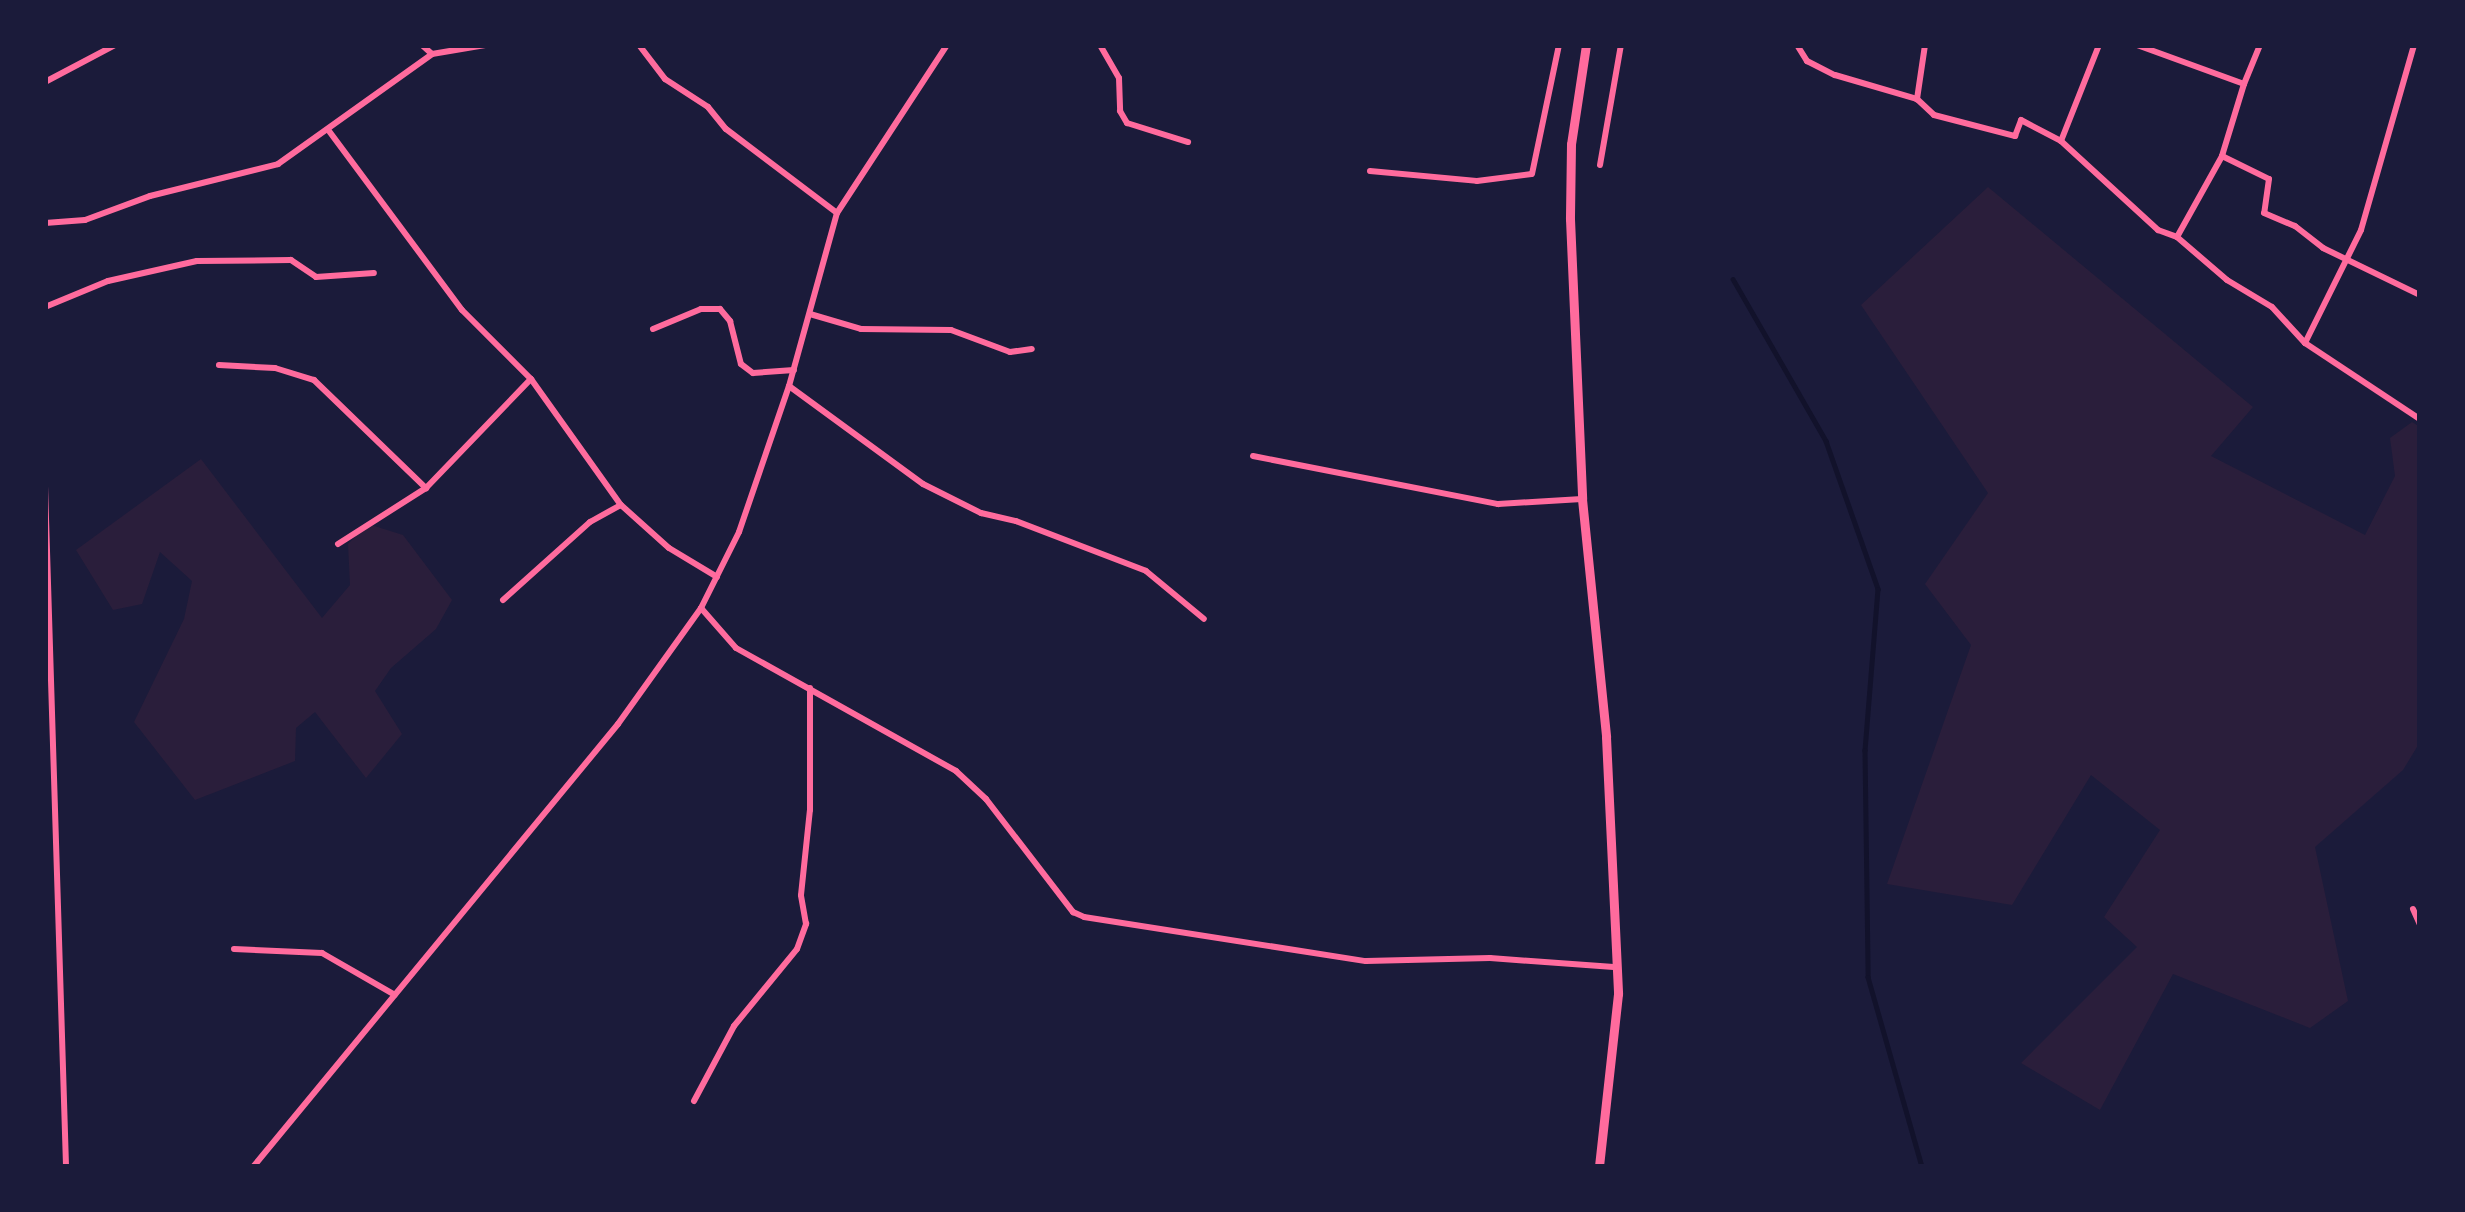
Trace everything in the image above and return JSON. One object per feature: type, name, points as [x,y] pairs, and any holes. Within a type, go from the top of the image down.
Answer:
[{"type":"main road","points":[[1586,45],[1571,144],[1570,219],[1580,368],[1582,499],[1606,737],[1618,994],[1599,1167]]},
{"type":"street","points":[[45,82],[116,45]]},
{"type":"street","points":[[422,45],[432,54]]},
{"type":"street","points":[[45,223],[85,220],[150,196],[278,164],[432,54],[485,45]]},
{"type":"street","points":[[639,45],[665,79],[708,106],[726,129],[837,213]]},
{"type":"street","points":[[253,1167],[618,724],[700,608],[740,532],[794,370],[837,213],[947,45]]},
{"type":"street","points":[[1100,45],[1119,78],[1120,111],[1127,123],[1188,142]]},
{"type":"street","points":[[1370,171],[1477,181],[1532,174],[1559,45]]},
{"type":"street","points":[[1600,165],[1621,45]]},
{"type":"street","points":[[1797,45],[1807,61],[1835,75],[1918,99],[1934,115],[2015,136],[2021,120],[2061,141],[2138,214],[2272,308],[2305,343],[2420,419]]},
{"type":"street","points":[[1918,99],[1925,45]]},
{"type":"street","points":[[2061,141],[2099,45]]},
{"type":"street","points":[[2137,45],[2244,85]]},
{"type":"street","points":[[2177,238],[2222,156],[2260,45]]},
{"type":"street","points":[[2305,343],[2361,230],[2414,45]]},
{"type":"street","points":[[328,131],[461,310],[531,379],[621,505],[668,548],[717,577]]},
{"type":"street","points":[[2222,156],[2269,179],[2264,213],[2420,295]]},
{"type":"street","points":[[45,307],[108,281],[196,262],[291,260],[316,278],[374,273]]},
{"type":"street","points":[[653,329],[701,309],[720,308],[730,321],[733,347],[752,373],[794,370]]},
{"type":"street","points":[[810,314],[861,329],[951,330],[1010,352],[1033,349]]},
{"type":"street","points":[[219,365],[275,368],[314,380],[426,488]]},
{"type":"street","points":[[338,544],[426,488],[531,379]]},
{"type":"street","points":[[789,386],[923,484],[980,514],[1040,529],[1160,578],[1204,619]]},
{"type":"street","points":[[1253,456],[1498,504],[1582,499]]},
{"type":"street","points":[[45,486],[66,1167]]},
{"type":"street","points":[[503,600],[590,522],[621,505]]},
{"type":"street","points":[[700,608],[736,649],[956,771],[986,799],[1072,912],[1084,917],[1366,961],[1490,958],[1614,967]]},
{"type":"street","points":[[694,1101],[734,1026],[797,949],[806,924],[801,895],[810,810],[811,688]]},
{"type":"street","points":[[2413,909],[2420,925]]},
{"type":"street","points":[[234,949],[322,952],[395,995]]},
{"type":"shaded area","points":[[1988,187],[2253,407],[2211,456],[2365,535],[2395,476],[2390,438],[2412,422],[2420,427],[2420,742],[2403,770],[2315,847],[2348,1001],[2310,1028],[2173,974],[2100,1110],[2021,1063],[2137,947],[2104,917],[2160,830],[2091,775],[2012,905],[1887,884],[1971,645],[1925,584],[1988,493],[1861,305]]},
{"type":"shaded area","points":[[201,459],[322,618],[350,585],[348,544],[368,524],[403,535],[452,600],[436,629],[391,668],[375,691],[402,734],[366,778],[315,712],[296,728],[295,761],[195,800],[134,722],[184,619],[192,581],[160,552],[142,604],[113,610],[76,550]]},
{"type":"waterway","points":[[1733,279],[1826,441],[1878,589],[1865,750],[1868,977],[1922,1167]]}]
